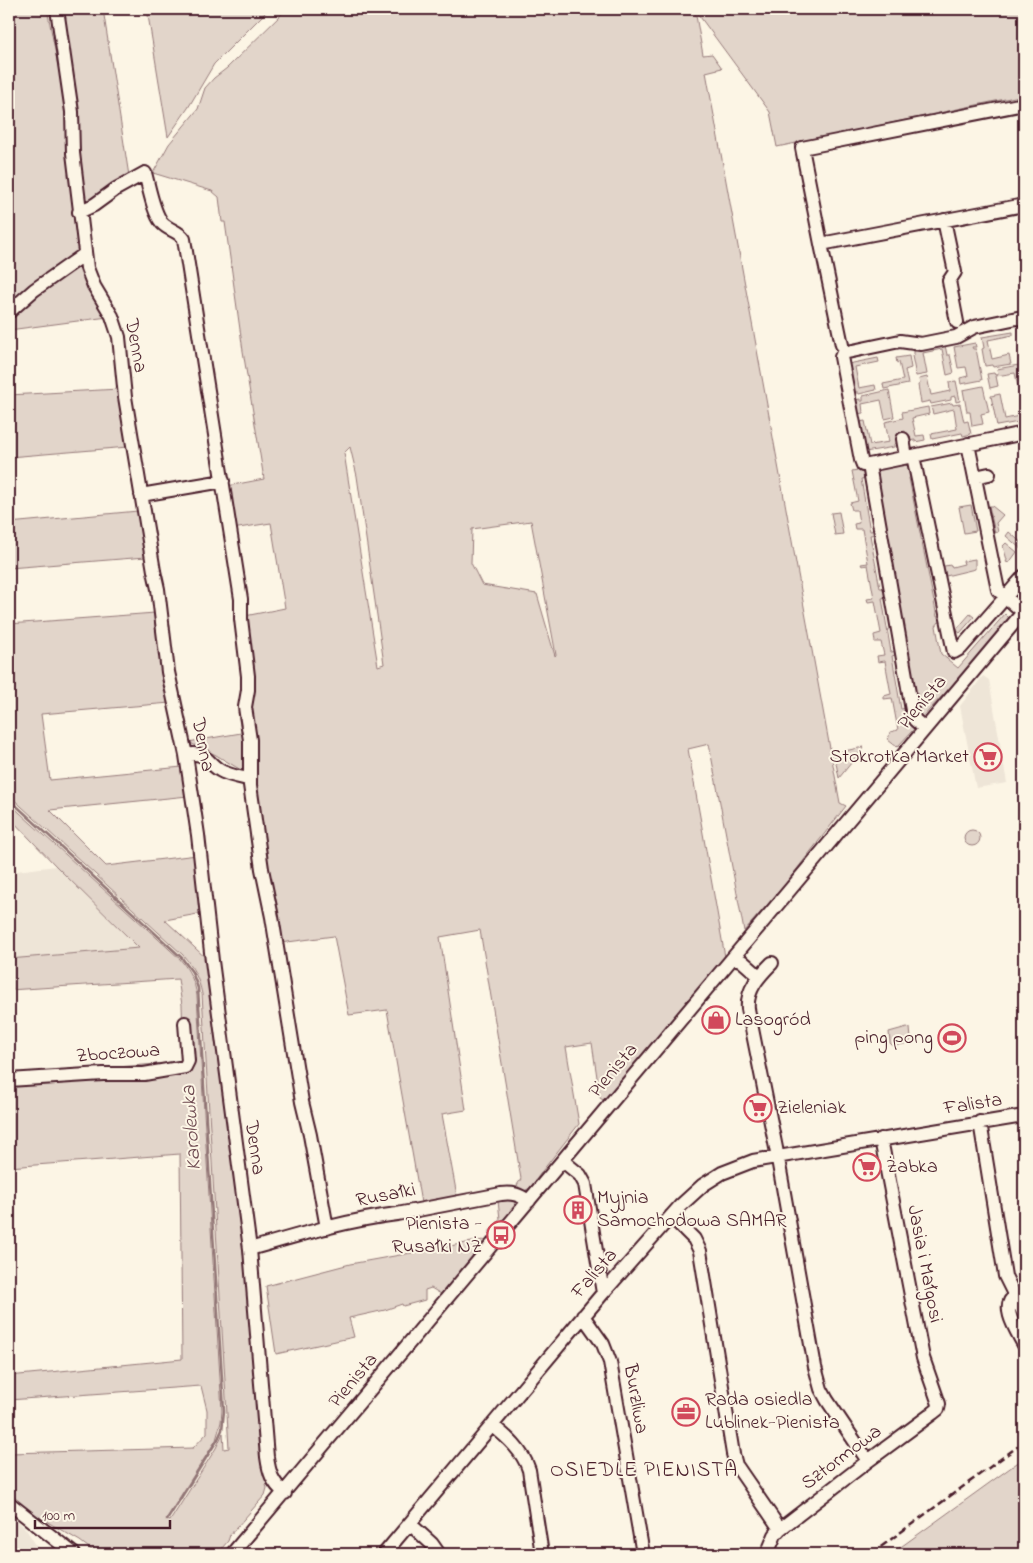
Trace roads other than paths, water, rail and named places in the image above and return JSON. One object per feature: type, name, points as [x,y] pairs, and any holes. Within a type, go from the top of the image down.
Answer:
[{"type":"street","name":"Denna","points":[[57,9],[72,112],[73,153],[87,268],[94,286],[112,316],[119,337],[125,397],[158,589],[168,672],[186,755],[199,843],[213,971],[250,1248],[269,1470],[276,1484],[285,1493]]},
{"type":"street","points":[[842,345],[802,148],[1024,104]]},
{"type":"street","points":[[80,212],[94,205],[116,189],[145,174],[158,217],[163,224],[177,232],[184,239],[242,605],[241,619],[248,676],[245,707],[250,740],[250,780],[262,869],[272,917],[302,1102],[327,1228]]},
{"type":"street","points":[[821,244],[1024,205]]},
{"type":"street","points":[[944,220],[955,272],[949,281],[957,322]]},
{"type":"street","points":[[9,312],[34,290],[85,254]]},
{"type":"street","points":[[1024,319],[1017,318],[974,327],[956,337],[921,344],[900,342],[843,353],[841,358],[863,465],[1024,433]]},
{"type":"street","points":[[903,439],[909,456],[949,648],[961,648],[1024,576]]},
{"type":"street","points":[[968,444],[997,588],[999,593],[1024,611]]},
{"type":"street","points":[[869,465],[913,716],[925,729]]},
{"type":"street","points":[[975,477],[988,474]]},
{"type":"street","points":[[141,496],[223,481]]},
{"type":"street","name":"Pienista","points":[[232,1554],[1024,611]]},
{"type":"street","points":[[186,755],[200,754],[220,771],[250,780]]},
{"type":"street","points":[[734,957],[742,961],[759,976]]},
{"type":"street","points":[[772,963],[759,976],[750,992],[748,1009],[778,1157],[818,1379],[827,1400],[868,1461]]},
{"type":"street","name":"Zboczowa","points":[[9,1080],[103,1074],[144,1074],[185,1067],[188,1060],[185,1023]]},
{"type":"street","name":"Falista","points":[[384,1554],[583,1316],[672,1216],[703,1185],[722,1173],[753,1161],[1024,1116]]},
{"type":"street","points":[[980,1122],[1003,1269],[1024,1314]]},
{"type":"street","name":"Jasia i Małgosi","points":[[881,1139],[923,1358],[936,1395]]},
{"type":"street","points":[[563,1161],[580,1174],[585,1184],[603,1293]]},
{"type":"street","name":"Rusałki","points":[[250,1248],[387,1214],[397,1214],[510,1193],[529,1201]]},
{"type":"street","points":[[672,1216],[694,1239],[700,1251],[736,1465],[780,1529]]},
{"type":"street","points":[[1015,1296],[1008,1304],[1009,1313],[1024,1345]]},
{"type":"street","name":"Burzliwa","points":[[583,1316],[603,1344],[610,1362],[643,1554]]},
{"type":"street","name":"Sztormowa","points":[[767,1554],[771,1542],[780,1529],[938,1409],[939,1404],[936,1395]]},
{"type":"street","points":[[492,1425],[508,1438],[526,1462],[529,1470],[542,1554]]},
{"type":"street","points":[[9,1503],[74,1554]]},
{"type":"street","points":[[410,1524],[432,1544],[439,1554]]},
{"type":"waterway","name":"Karolewka","points":[[9,799],[182,958],[192,972],[198,988],[224,1411],[222,1430],[218,1439],[167,1520]]},
{"type":"railway","points":[[871,1554],[1024,1442]]},
{"type":"place","name":"Stokrotka Market","points":[[988,757]]},
{"type":"place","name":"Lasogród","points":[[716,1020]]},
{"type":"place","name":"ping pong","points":[[952,1038]]},
{"type":"place","name":"Zieleniak","points":[[758,1108]]},
{"type":"place","name":"Żabka","points":[[867,1167]]},
{"type":"place","name":"Myjnia Samochodowa SAMAR","points":[[578,1210]]},
{"type":"place","name":"Pienista - Rusałki NŻ","points":[[501,1235]]},
{"type":"place","name":"Rada osiedla Lublinek-Pienista","points":[[686,1412]]},
{"type":"district","name":"OSIEDLE PIENISTA","points":[[644,1471]]}]
